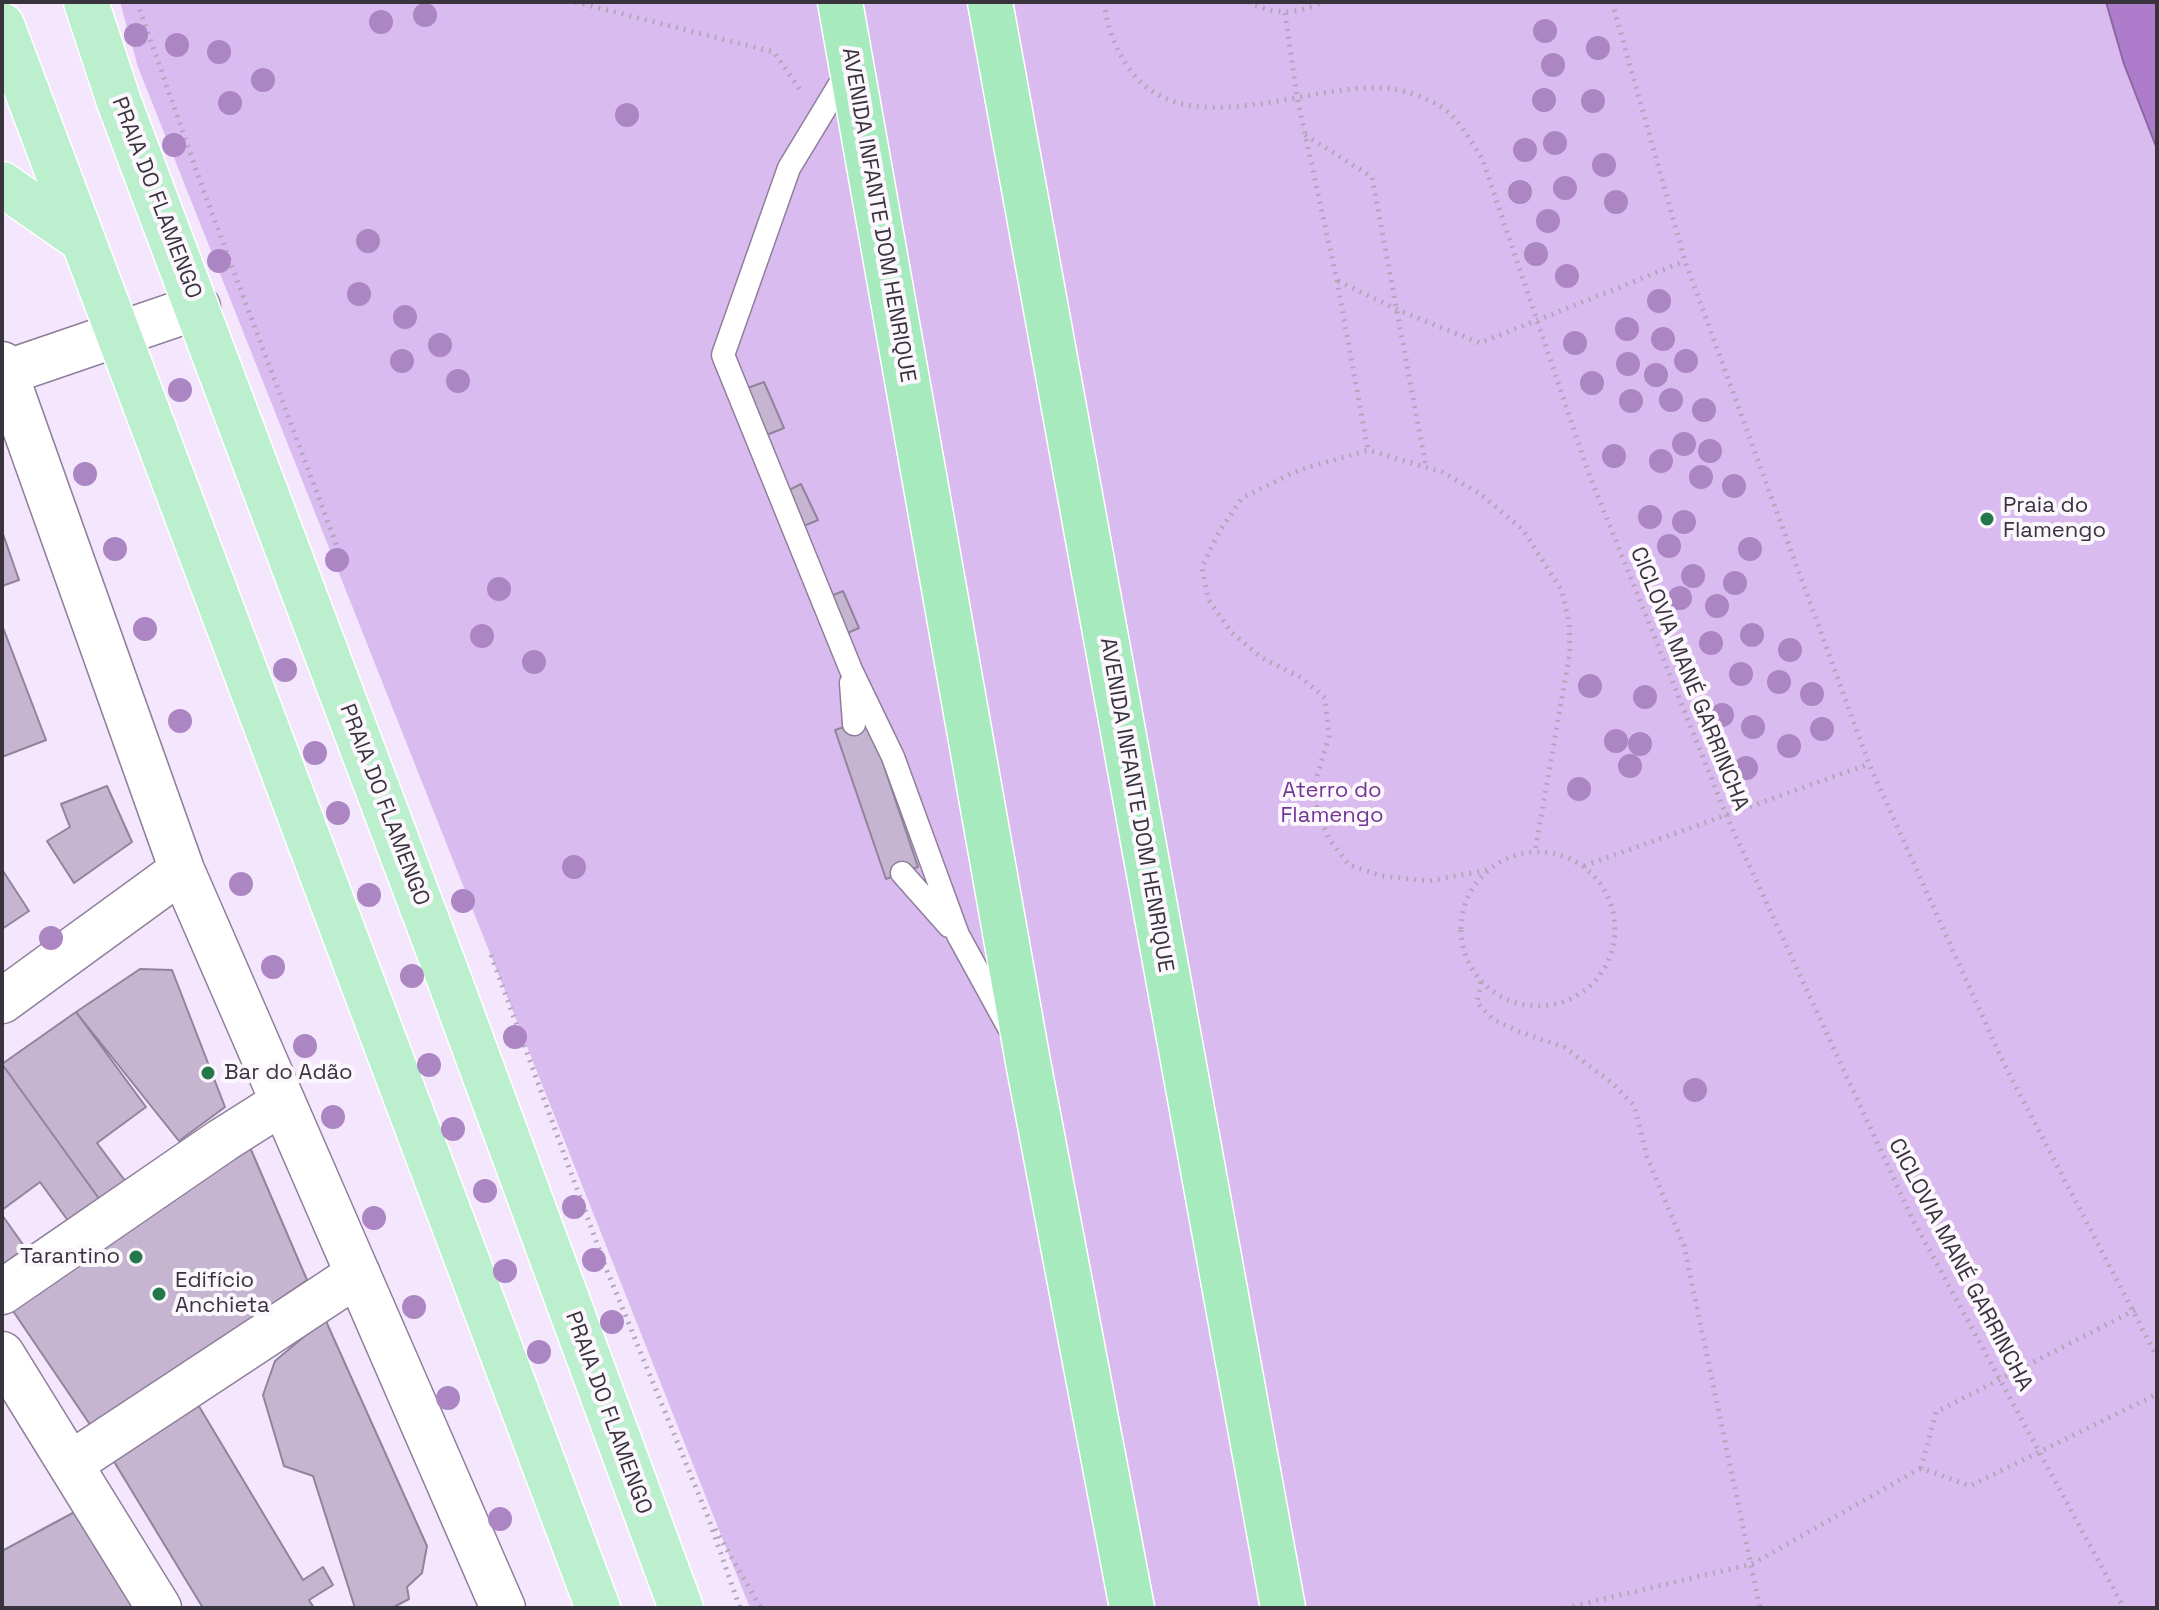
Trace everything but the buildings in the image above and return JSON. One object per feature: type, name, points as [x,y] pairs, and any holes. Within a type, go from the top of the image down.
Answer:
[{"type":"highway","name":"AVENIDA INFANTE DOM HENRIQUE","points":[[990,2],[1283,1608]]},
{"type":"highway","name":"AVENIDA INFANTE DOM HENRIQUE","points":[[841,11],[1028,1062],[1132,1608]]},
{"type":"main road","name":"PRAIA DO FLAMENGO","points":[[86,2],[119,102],[449,979],[681,1608]]},
{"type":"main road","points":[[2,25],[598,1608]]},
{"type":"main road","points":[[2,184],[82,240]]},
{"type":"street","points":[[198,307],[3,370],[182,870],[503,1608]]},
{"type":"street","points":[[2,1001],[182,870]]},
{"type":"street","points":[[2,1292],[283,1102]]},
{"type":"street","points":[[70,1464],[358,1274]]},
{"type":"street","points":[[2,1354],[14,1401],[70,1464],[159,1608]]},
{"type":"lane","points":[[851,65],[789,168],[723,355],[851,670],[893,757],[958,935],[1028,1062]]},
{"type":"lane","points":[[851,670],[854,724]]},
{"type":"lane","points":[[902,873],[958,935]]},
{"type":"path","points":[[137,2],[204,192],[344,566]]},
{"type":"path","points":[[575,2],[774,52],[819,118]]},
{"type":"path","name":"CICLOVIA MANÉ GARRINCHA","points":[[1104,2],[1118,52],[1139,82],[1165,100],[1198,106],[1244,106],[1341,89],[1395,89],[1440,107],[1463,129],[1482,158],[1589,474],[1727,817],[1911,1216],[2124,1608]]},
{"type":"path","points":[[1248,2],[1262,9],[1285,13],[1308,9],[1322,2]]},
{"type":"path","points":[[1612,2],[1685,261],[1869,764],[2004,1064],[2157,1357]]},
{"type":"path","points":[[1285,13],[1297,97],[1337,281],[1368,450]]},
{"type":"path","points":[[1305,135],[1372,177],[1426,467]]},
{"type":"path","points":[[1337,281],[1480,343],[1685,261]]},
{"type":"path","points":[[1487,870],[1429,881],[1382,876],[1349,865],[1329,839],[1317,810],[1314,786],[1329,736],[1325,698],[1302,678],[1262,658],[1231,632],[1208,599],[1202,567],[1219,532],[1242,498],[1299,470],[1368,450],[1442,472],[1479,493],[1523,530],[1562,591],[1569,623],[1570,652],[1535,851]]},
{"type":"path","points":[[1584,866],[1869,764]]},
{"type":"path","points":[[1535,851],[1561,854],[1584,866],[1603,885],[1613,909],[1615,936],[1609,961],[1594,982],[1574,997],[1551,1006],[1525,1006],[1501,998],[1481,982],[1467,962],[1460,938],[1462,913],[1471,889],[1487,870],[1509,857],[1535,851]]},
{"type":"path","points":[[488,949],[606,1268],[708,1517],[740,1608]]},
{"type":"path","points":[[1481,982],[1477,1003],[1493,1019],[1564,1047],[1612,1083],[1634,1105],[1647,1157],[1684,1246],[1760,1608]]},
{"type":"path","points":[[1568,1607],[1752,1564],[1921,1468],[1936,1412],[2135,1310]]},
{"type":"path","points":[[1921,1468],[1970,1486],[2157,1394]]},
{"type":"path","points":[[708,1517],[761,1608]]},
{"type":"green space","name":"Aterro do Flamengo","points":[[120,2],[2106,2],[2124,64],[2157,149],[2157,1608],[750,1608],[138,67]]},
{"type":"shaded area","points":[[2106,2],[2157,2],[2157,149],[2124,64]]},
{"type":"place","name":"Praia do Flamengo","points":[[1987,519]]},
{"type":"place","name":"Bar do Adão","points":[[208,1073]]},
{"type":"place","name":"Tarantino","points":[[136,1257]]},
{"type":"place","name":"Edifício Anchieta","points":[[159,1294]]}]
